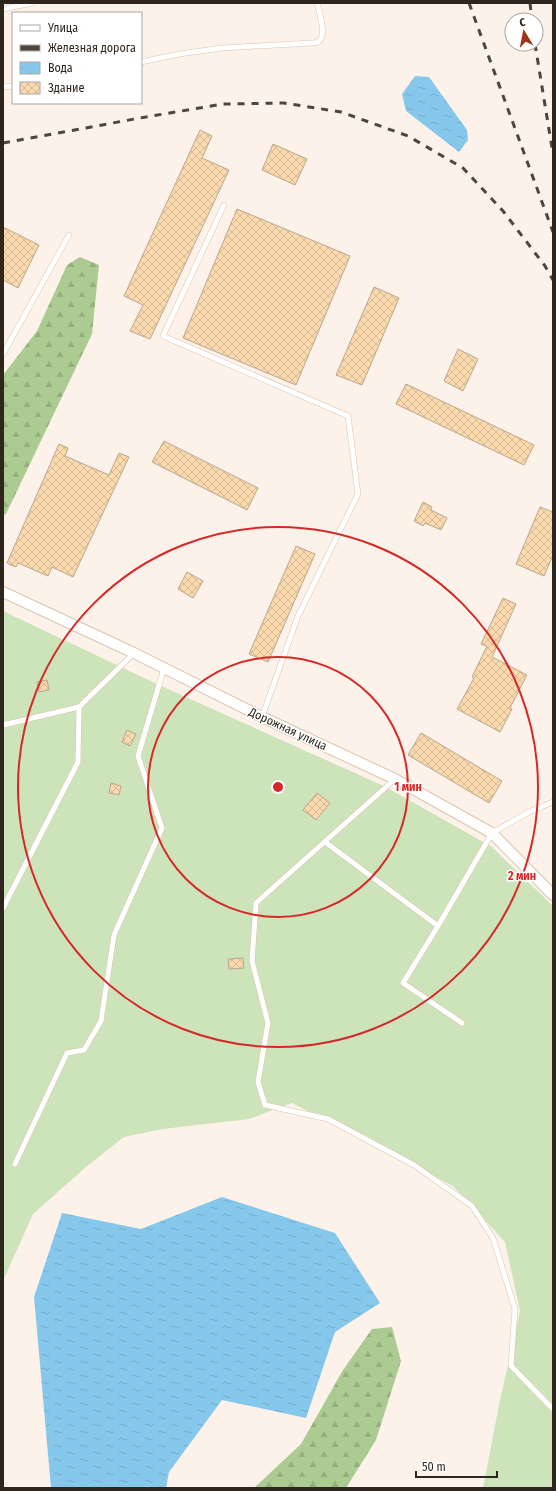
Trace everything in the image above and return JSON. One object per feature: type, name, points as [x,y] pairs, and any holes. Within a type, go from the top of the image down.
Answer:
[{"type":"street","name":"Дорожная улица","points":[[3,592],[134,653],[262,717],[395,779],[492,833],[553,895]]},
{"type":"lane","points":[[3,9],[32,3]]},
{"type":"lane","points":[[142,62],[179,54],[222,48],[312,43],[319,41],[322,38],[323,31],[317,3]]},
{"type":"lane","points":[[224,204],[163,336],[348,416],[358,494],[298,616],[262,717]]},
{"type":"lane","points":[[3,354],[69,235]]},
{"type":"lane","points":[[3,725],[79,707],[134,653]]},
{"type":"lane","points":[[14,1164],[67,1053],[84,1050],[101,1021],[114,935],[162,828],[138,756],[164,668]]},
{"type":"lane","points":[[3,908],[78,762],[79,707]]},
{"type":"lane","points":[[395,779],[256,903],[252,961],[268,1023],[258,1082],[265,1105],[328,1119],[414,1165],[472,1206],[493,1238],[515,1309],[511,1366],[553,1409]]},
{"type":"lane","points":[[462,1023],[403,983],[492,833],[529,812],[553,802]]},
{"type":"lane","points":[[325,842],[438,926]]},
{"type":"green space","points":[[80,257],[99,265],[92,334],[6,514],[3,516],[3,375],[37,331],[67,265]]},
{"type":"green space","points":[[3,611],[159,685],[386,787],[492,847],[553,906],[553,1488],[483,1488],[500,1400],[520,1311],[505,1242],[453,1186],[292,1103],[249,1119],[163,1129],[124,1137],[86,1167],[33,1214],[3,1281]]},
{"type":"green space","points":[[392,1327],[401,1361],[376,1440],[346,1488],[254,1488],[301,1444],[343,1370],[372,1329]]},
{"type":"water","points":[[415,76],[429,77],[467,130],[468,140],[459,152],[406,111],[402,94]]},
{"type":"water","points":[[222,1197],[335,1233],[380,1303],[335,1332],[306,1418],[222,1400],[169,1472],[166,1488],[51,1488],[34,1297],[62,1213],[141,1229]]},
{"type":"building","points":[[200,130],[212,136],[202,158],[229,170],[150,339],[130,331],[143,305],[124,296]]},
{"type":"building","points":[[273,144],[307,159],[295,185],[262,170]]},
{"type":"building","points":[[237,209],[350,256],[296,385],[183,338]]},
{"type":"building","points":[[3,227],[39,245],[18,288],[3,280]]},
{"type":"building","points":[[374,287],[399,298],[362,385],[336,375]]},
{"type":"building","points":[[458,349],[478,359],[463,391],[444,381]]},
{"type":"building","points":[[406,384],[534,445],[524,465],[396,404]]},
{"type":"building","points":[[164,441],[258,488],[247,510],[152,462]]},
{"type":"building","points":[[59,444],[68,448],[65,456],[109,475],[119,453],[129,457],[73,577],[52,567],[48,576],[18,563],[16,567],[7,563]]},
{"type":"building","points":[[423,502],[432,507],[431,510],[447,518],[441,530],[425,523],[423,526],[414,521]]},
{"type":"building","points":[[540,507],[553,512],[553,555],[544,576],[516,564]]},
{"type":"building","points":[[296,546],[315,554],[268,662],[249,654]]},
{"type":"building","points":[[187,572],[203,581],[193,598],[178,589]]},
{"type":"building","points":[[503,598],[516,604],[492,657],[527,675],[510,708],[512,709],[500,732],[457,709],[474,678],[472,677],[487,646],[481,644]]},
{"type":"building","points":[[47,680],[49,690],[39,692],[37,682]]},
{"type":"building","points":[[127,730],[136,734],[130,746],[122,742]]},
{"type":"building","points":[[421,733],[502,781],[489,803],[408,755]]},
{"type":"building","points":[[111,783],[121,786],[119,795],[109,793]]},
{"type":"building","points":[[317,793],[330,803],[316,820],[303,810]]},
{"type":"building","points":[[243,958],[244,968],[229,969],[228,959]]},
{"type":"railway","points":[[469,3],[553,232]]},
{"type":"railway","points":[[530,3],[531,12]]},
{"type":"railway","points":[[536,52],[553,154]]},
{"type":"railway","points":[[3,143],[223,104],[284,103],[341,112],[408,136],[463,168],[503,211],[545,266],[553,280]]}]
